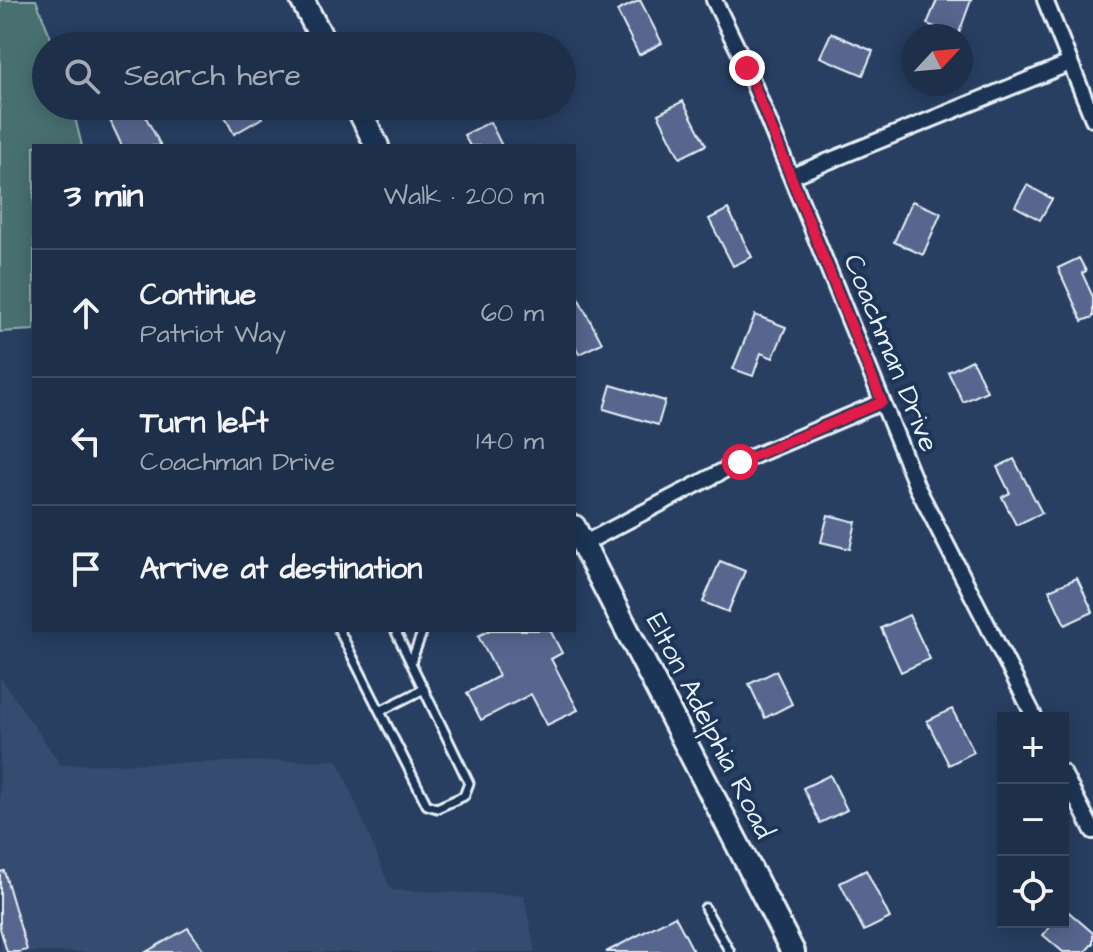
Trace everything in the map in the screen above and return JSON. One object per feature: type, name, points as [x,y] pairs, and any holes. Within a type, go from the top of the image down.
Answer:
[{"type":"main road","points":[[302,0],[319,32]]},
{"type":"main road","points":[[364,120],[376,144]]},
{"type":"main road","name":"Elton Adelphia Road","points":[[578,536],[793,952]]},
{"type":"street","name":"Coachman Drive","points":[[714,0],[747,68],[882,402],[942,540],[1032,712]]},
{"type":"street","points":[[1045,0],[1093,119]]},
{"type":"street","points":[[792,176],[1070,63]]},
{"type":"street","points":[[578,536],[882,402]]},
{"type":"street","points":[[1069,784],[1093,831]]},
{"type":"lane","points":[[340,632],[427,805],[437,808],[464,796],[469,783],[396,632]]},
{"type":"lane","points":[[411,662],[422,632]]},
{"type":"lane","points":[[380,711],[424,689]]},
{"type":"lane","points":[[705,908],[730,952]]},
{"type":"shaded area","points":[[0,677],[61,765],[338,760],[391,890],[524,895],[535,952],[0,952]]},
{"type":"green space","points":[[0,0],[36,0],[49,32],[32,32],[32,120],[76,120],[82,144],[32,144],[32,330],[0,332]]},
{"type":"building","points":[[640,0],[662,43],[639,55],[617,11]]},
{"type":"building","points":[[937,0],[971,0],[962,24],[927,24]]},
{"type":"building","points":[[831,33],[873,51],[863,75],[820,57]]},
{"type":"building","points":[[683,101],[706,145],[680,158],[658,114]]},
{"type":"building","points":[[110,120],[147,120],[160,144],[121,144]]},
{"type":"building","points":[[226,120],[258,120],[234,134]]},
{"type":"building","points":[[490,122],[501,144],[469,144],[464,135]]},
{"type":"building","points":[[1027,185],[1052,199],[1040,220],[1015,206]]},
{"type":"building","points":[[912,201],[941,213],[923,255],[894,242]]},
{"type":"building","points":[[728,209],[752,257],[733,266],[709,219]]},
{"type":"building","points":[[1079,258],[1093,297],[1093,317],[1082,321],[1058,268]]},
{"type":"building","points":[[576,294],[602,343],[579,354],[576,348]]},
{"type":"building","points":[[755,315],[786,327],[773,358],[761,353],[753,376],[733,369]]},
{"type":"building","points":[[972,360],[987,391],[963,402],[948,372]]},
{"type":"building","points":[[611,385],[665,401],[658,425],[604,409]]},
{"type":"building","points":[[1014,459],[1042,513],[1016,525],[1002,497],[1010,493],[997,467]]},
{"type":"building","points":[[828,515],[856,522],[850,549],[821,542]]},
{"type":"building","points":[[720,561],[745,571],[728,612],[703,602]]},
{"type":"building","points":[[1077,578],[1093,612],[1065,625],[1049,590]]},
{"type":"building","points":[[909,615],[930,659],[901,672],[881,628]]},
{"type":"building","points":[[486,632],[551,632],[562,653],[551,659],[578,710],[547,725],[531,694],[481,720],[467,693],[499,676],[478,636]]},
{"type":"building","points":[[776,671],[792,704],[765,718],[749,684]]},
{"type":"building","points":[[952,709],[974,752],[949,765],[927,721]]},
{"type":"building","points":[[830,775],[847,810],[820,823],[803,788]]},
{"type":"building","points":[[866,870],[890,918],[864,931],[840,883]]},
{"type":"building","points":[[4,871],[27,950],[19,952],[7,952],[0,928],[0,872]]},
{"type":"building","points":[[1069,912],[1093,933],[1093,943],[1085,952],[1063,952],[1043,935],[1049,928],[1069,928]]},
{"type":"building","points":[[675,916],[694,952],[606,952]]},
{"type":"building","points":[[188,928],[205,952],[146,952]]},
{"type":"route","points":[[740,462],[882,402],[747,68]]}]
